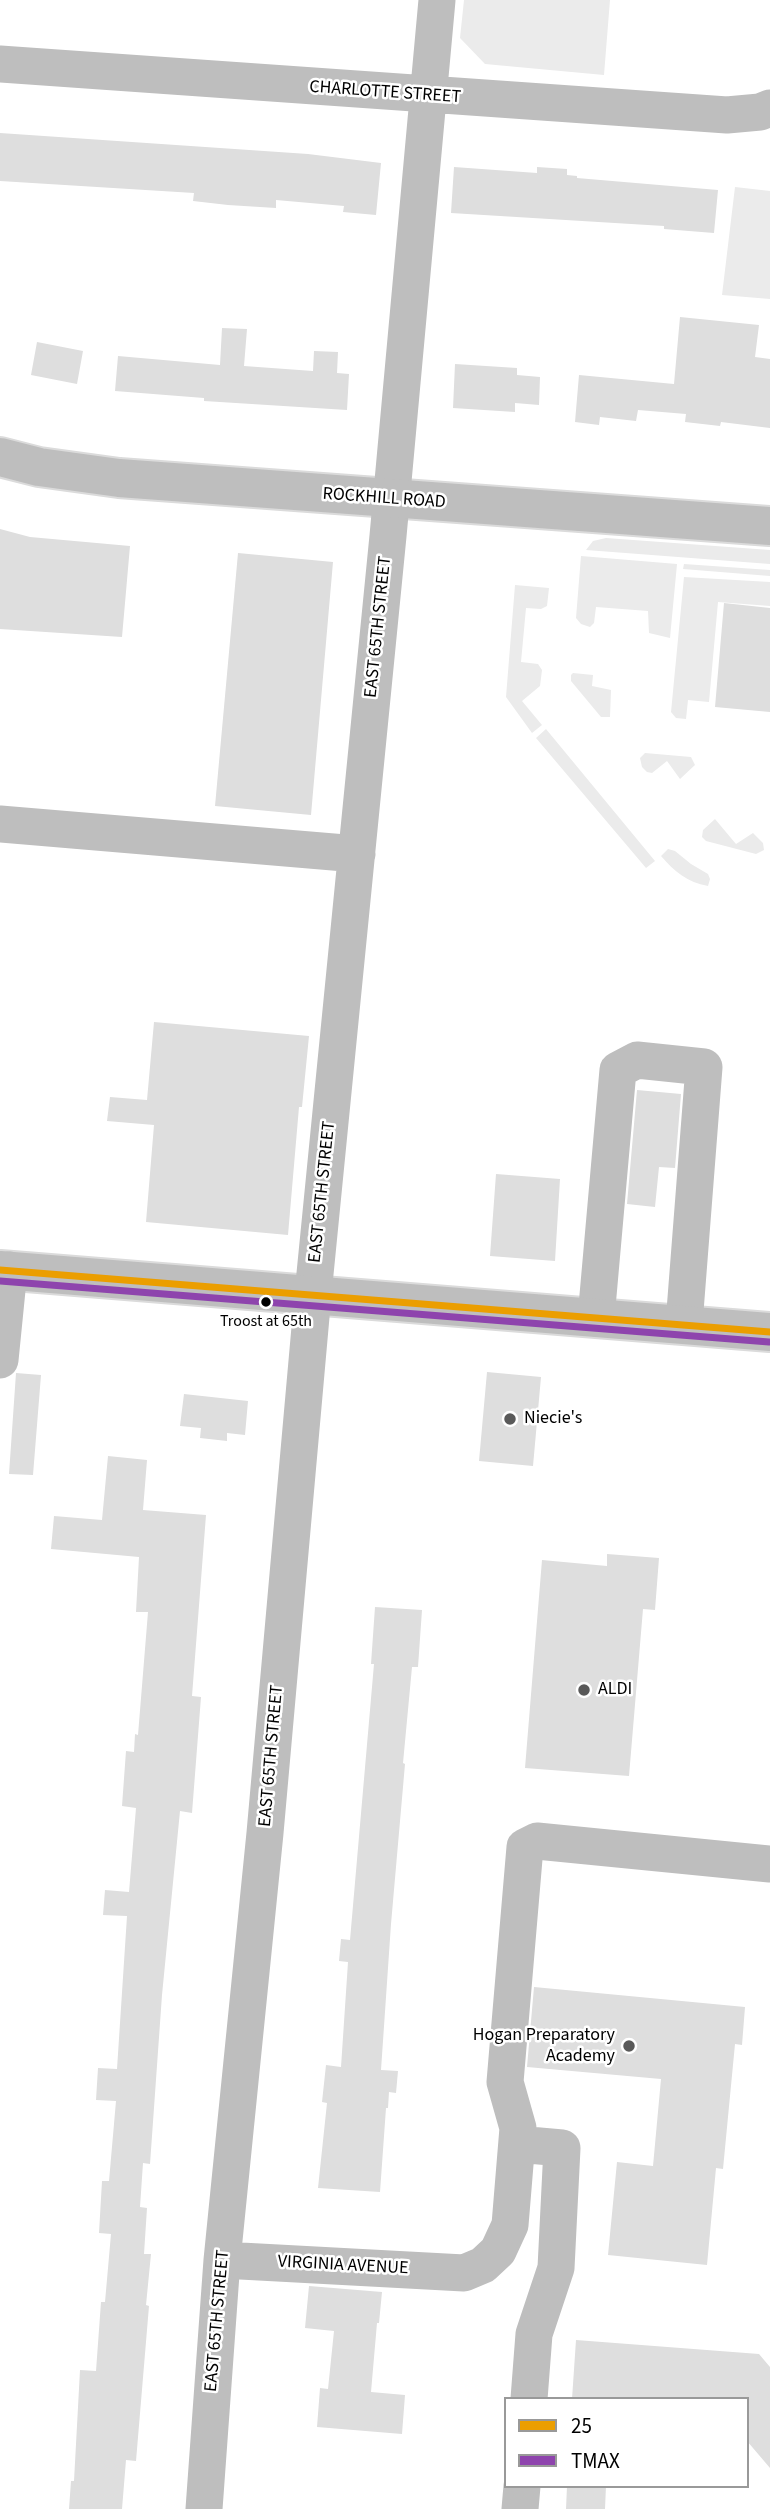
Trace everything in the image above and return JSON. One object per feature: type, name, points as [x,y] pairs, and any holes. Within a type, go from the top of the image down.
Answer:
[{"type":"main road","name":"ROCKHILL ROAD","points":[[0,457],[39,467],[119,478],[770,526]]},
{"type":"main road","points":[[4,1270],[770,1332]]},
{"type":"street","name":"EAST 65TH STREET","points":[[204,2509],[222,2260],[265,1833],[313,1294],[392,499],[437,0]]},
{"type":"street","name":"CHARLOTTE STREET","points":[[0,64],[727,115],[760,112],[770,108]]},
{"type":"street","points":[[0,824],[357,854]]},
{"type":"street","points":[[596,1318],[618,1070],[637,1060],[704,1066],[684,1324]]},
{"type":"street","points":[[0,1359],[4,1270]]},
{"type":"street","points":[[529,2397],[534,2334],[556,2268],[562,2148],[517,2144],[518,2129],[505,2082],[525,1847],[537,1841],[770,1864]]},
{"type":"street","name":"VIRGINIA AVENUE","points":[[222,2260],[464,2273],[483,2265],[498,2251],[510,2225],[517,2144]]},
{"type":"street","points":[[520,2509],[522,2488]]},
{"type":"shaded area","points":[[464,0],[610,0],[604,75],[485,64],[460,38]]},
{"type":"shaded area","points":[[735,187],[770,191],[770,299],[722,295]]},
{"type":"shaded area","points":[[606,538],[770,550],[770,564],[586,550],[593,541]]},
{"type":"shaded area","points":[[581,556],[677,564],[670,638],[649,633],[648,611],[596,607],[594,623],[590,627],[581,624],[576,618]]},
{"type":"shaded area","points":[[684,564],[770,570],[770,576],[683,569]]},
{"type":"shaded area","points":[[684,577],[770,582],[770,606],[718,602],[709,702],[688,700],[686,719],[676,718],[671,712]]},
{"type":"shaded area","points":[[515,585],[549,588],[547,606],[541,609],[526,608],[521,662],[538,664],[542,670],[540,686],[522,701],[542,725],[532,733],[506,697]]},
{"type":"shaded area","points":[[573,673],[593,675],[592,686],[611,690],[610,717],[601,717],[571,681]]},
{"type":"shaded area","points":[[546,729],[655,861],[646,868],[536,738]]},
{"type":"shaded area","points":[[645,753],[691,757],[695,765],[680,779],[667,761],[652,773],[647,772],[642,767],[640,758]]},
{"type":"shaded area","points":[[715,819],[736,844],[753,833],[763,843],[764,850],[756,854],[706,841],[702,837],[703,830]]},
{"type":"shaded area","points":[[668,849],[708,874],[708,886],[682,876],[671,867],[661,856]]},
{"type":"building","points":[[0,133],[308,154],[381,163],[376,215],[343,212],[344,206],[276,200],[276,208],[228,205],[193,201],[194,193],[0,181]]},
{"type":"building","points":[[454,167],[537,173],[537,167],[567,169],[567,175],[577,178],[718,190],[714,233],[664,229],[664,226],[451,213]]},
{"type":"building","points":[[680,317],[759,325],[755,357],[770,359],[770,428],[721,422],[720,426],[685,422],[686,414],[638,410],[636,421],[600,417],[599,425],[575,422],[579,375],[674,384]]},
{"type":"building","points":[[222,328],[247,329],[244,366],[313,371],[314,351],[338,352],[337,373],[349,374],[347,410],[204,401],[204,398],[115,391],[118,356],[220,365]]},
{"type":"building","points":[[37,342],[83,351],[77,384],[31,375]]},
{"type":"building","points":[[455,364],[517,368],[517,375],[540,377],[539,405],[515,403],[515,412],[453,408]]},
{"type":"building","points":[[0,529],[30,537],[130,546],[122,637],[0,629]]},
{"type":"building","points":[[238,553],[333,562],[311,815],[215,806]]},
{"type":"building","points":[[724,603],[770,608],[770,712],[715,707]]},
{"type":"building","points":[[154,1022],[309,1036],[302,1107],[299,1107],[288,1235],[146,1222],[154,1125],[107,1121],[110,1097],[147,1100]]},
{"type":"building","points":[[637,1090],[681,1094],[675,1168],[659,1167],[655,1207],[627,1204]]},
{"type":"building","points":[[496,1174],[560,1179],[555,1261],[490,1256]]},
{"type":"building","name":"Niecie's","points":[[487,1372],[541,1377],[533,1466],[479,1461]]},
{"type":"building","points":[[16,1373],[41,1375],[33,1475],[9,1474]]},
{"type":"building","points":[[184,1394],[248,1401],[245,1435],[227,1433],[227,1441],[200,1438],[201,1428],[180,1426]]},
{"type":"building","points":[[108,1456],[147,1460],[143,1510],[206,1515],[192,1696],[201,1697],[192,1813],[180,1811],[162,1995],[150,2164],[143,2163],[140,2207],[147,2208],[144,2254],[151,2254],[136,2461],[126,2460],[122,2509],[69,2509],[71,2481],[74,2481],[80,2370],[96,2371],[101,2302],[105,2302],[111,2234],[99,2233],[102,2181],[109,2181],[116,2101],[96,2100],[98,2068],[117,2069],[127,1916],[103,1915],[105,1890],[129,1892],[136,1808],[122,1806],[126,1751],[134,1752],[135,1734],[138,1735],[148,1612],[136,1612],[139,1557],[51,1549],[54,1516],[102,1520]]},
{"type":"building","name":"ALDI","points":[[607,1554],[659,1558],[655,1610],[643,1609],[629,1776],[525,1768],[542,1560],[607,1566]]},
{"type":"building","points":[[375,1607],[422,1610],[418,1667],[412,1667],[403,1763],[381,2070],[398,2071],[396,2093],[389,2092],[386,2108],[380,2192],[318,2188],[327,2103],[322,2102],[326,2065],[341,2067],[348,1962],[339,1961],[341,1939],[350,1940],[374,1664],[371,1664]]},
{"type":"building","name":"Hogan Preparatory Academy","points":[[534,1987],[745,2007],[742,2045],[735,2044],[723,2169],[716,2168],[707,2265],[608,2255],[617,2162],[653,2166],[661,2079],[527,2067]]},
{"type":"building","points":[[309,2286],[382,2292],[371,2392],[405,2395],[402,2434],[317,2427],[320,2388],[328,2389],[334,2331],[305,2328]]},
{"type":"building","points":[[576,2340],[759,2354],[770,2367],[770,2468],[749,2443],[749,2397],[572,2397]]},
{"type":"building","points":[[567,2488],[606,2488],[605,2509],[566,2509]]},
{"type":"transit line","name":"25","points":[[0,1270],[770,1332]]},
{"type":"transit line","name":"TMAX","points":[[0,1281],[769,1342]]},
{"type":"place","name":"Troost at 65th","points":[[266,1302]]},
{"type":"place","name":"Niecie's","points":[[510,1419]]},
{"type":"place","name":"ALDI","points":[[584,1690]]},
{"type":"place","name":"Hogan Preparatory Academy","points":[[629,2046]]}]
